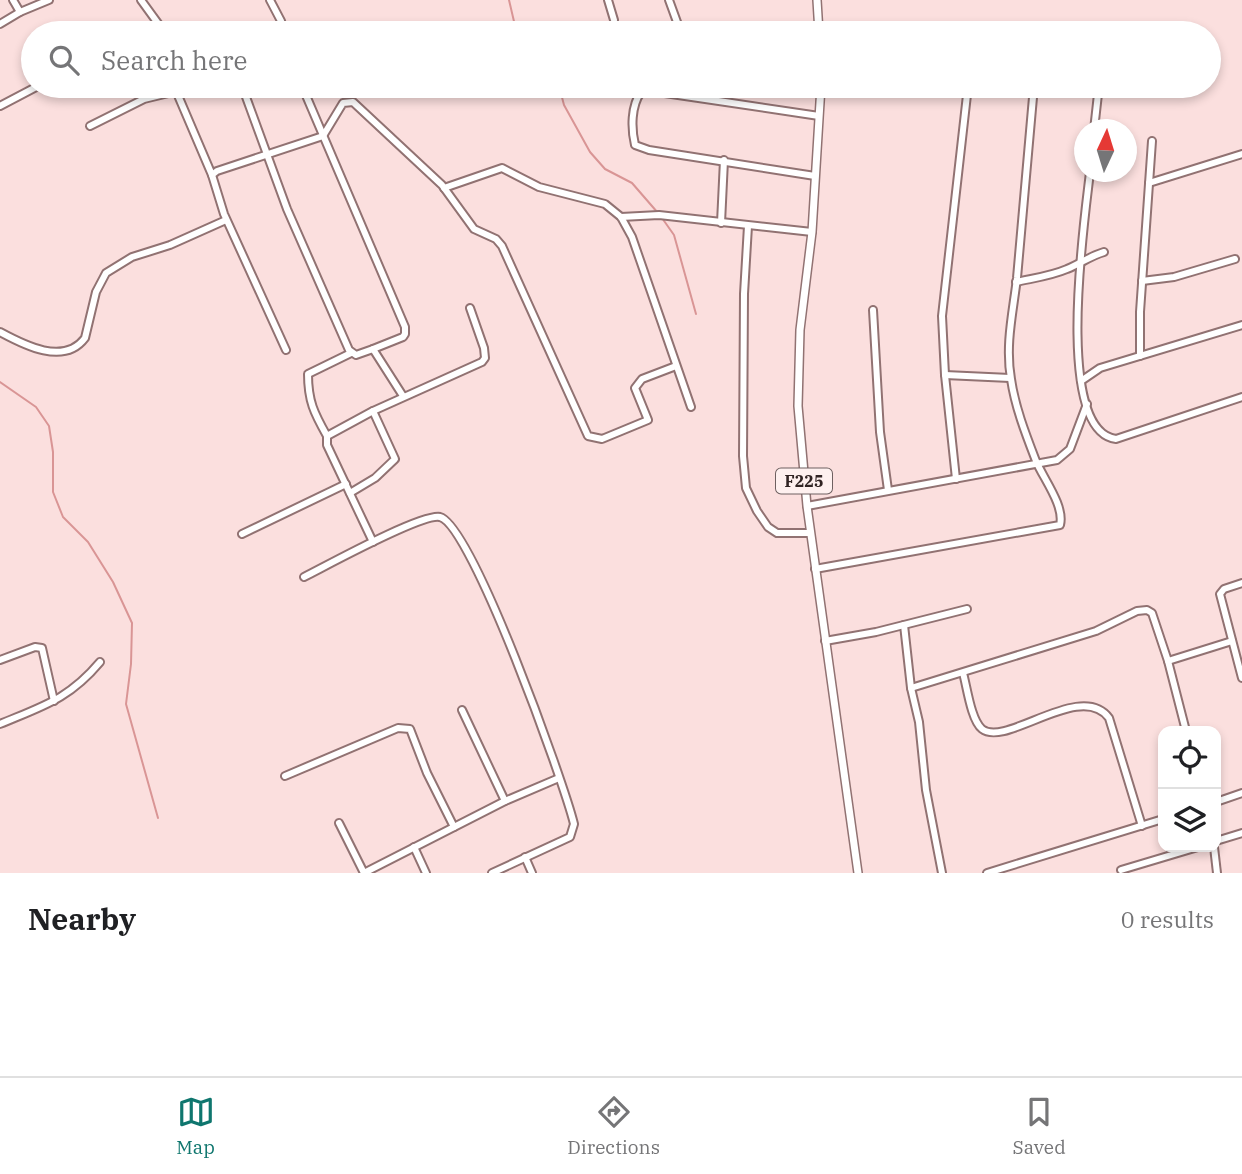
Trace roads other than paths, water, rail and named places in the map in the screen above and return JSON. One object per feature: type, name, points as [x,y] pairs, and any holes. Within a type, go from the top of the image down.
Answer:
[{"type":"main road","points":[[817,0],[818,21]]},
{"type":"main road","name":"F225","points":[[821,98],[798,365],[800,444],[858,873]]},
{"type":"street","points":[[13,0],[20,12]]},
{"type":"street","points":[[0,24],[49,0]]},
{"type":"street","points":[[141,0],[157,21]]},
{"type":"street","points":[[270,0],[281,21]]},
{"type":"street","points":[[607,0],[614,20]]},
{"type":"street","points":[[668,0],[676,21]]},
{"type":"street","points":[[0,106],[21,95]]},
{"type":"street","points":[[90,126],[147,98]]},
{"type":"street","points":[[179,98],[212,176],[226,220],[286,350]]},
{"type":"street","points":[[246,98],[287,209],[351,353]]},
{"type":"street","points":[[307,98],[406,331],[403,337],[356,355],[351,353],[307,374],[307,395],[327,436],[327,445],[373,542]]},
{"type":"street","points":[[636,98],[632,135],[635,145],[649,150],[815,176]]},
{"type":"street","points":[[704,98],[820,116]]},
{"type":"street","points":[[956,479],[942,316],[967,98]]},
{"type":"street","points":[[815,569],[1060,525],[1055,499],[1037,463],[1010,378],[1009,334],[1033,98]]},
{"type":"street","points":[[1095,119],[1098,98]]},
{"type":"street","points":[[212,176],[217,171],[323,136],[343,103],[353,102],[444,188],[474,229],[496,239],[502,246],[588,436],[602,439],[648,420],[635,388],[642,379],[676,366]]},
{"type":"street","points":[[1140,356],[1142,281],[1152,141]]},
{"type":"street","points":[[1149,183],[1242,154]]},
{"type":"street","points":[[721,223],[724,160]]},
{"type":"street","points":[[444,188],[502,168],[539,187],[604,204],[621,217],[632,237],[691,407]]},
{"type":"street","points":[[1089,182],[1079,262],[1077,350],[1080,381],[1100,432],[1106,437],[1116,439],[1242,397]]},
{"type":"street","points":[[621,217],[659,215],[811,232]]},
{"type":"street","points":[[0,332],[53,353],[68,350],[86,338],[96,292],[106,273],[132,257],[170,245],[226,220]]},
{"type":"street","points":[[748,226],[744,307],[743,456],[746,488],[757,512],[768,527],[777,533],[810,533]]},
{"type":"street","points":[[1016,282],[1049,275],[1104,252]]},
{"type":"street","points":[[1142,281],[1174,277],[1235,259]]},
{"type":"street","points":[[327,436],[403,396],[482,362],[485,358],[484,348],[470,308]]},
{"type":"street","points":[[873,310],[880,432],[888,490]]},
{"type":"street","points":[[1080,381],[1100,368],[1242,325]]},
{"type":"street","points":[[373,349],[403,396]]},
{"type":"street","points":[[945,375],[1010,378]]},
{"type":"street","points":[[807,506],[1057,460],[1070,449],[1087,404]]},
{"type":"street","points":[[350,493],[375,478],[395,459],[373,411]]},
{"type":"street","points":[[242,534],[345,484]]},
{"type":"street","points":[[304,577],[429,517],[446,519],[467,549],[490,597],[572,813],[573,832],[570,837],[492,873]]},
{"type":"street","points":[[1242,583],[1224,589],[1220,594],[1242,678]]},
{"type":"street","points":[[825,641],[967,609]]},
{"type":"street","points":[[911,688],[1096,631],[1143,610],[1152,613],[1185,726]]},
{"type":"street","points":[[904,625],[934,839],[942,873]]},
{"type":"street","points":[[1168,661],[1232,641]]},
{"type":"street","points":[[0,660],[35,647],[42,648],[54,701]]},
{"type":"street","points":[[0,724],[64,697],[86,680],[100,662]]},
{"type":"street","points":[[963,673],[977,723],[988,732],[1026,724],[1050,713],[1082,707],[1104,712],[1109,718],[1142,826]]},
{"type":"street","points":[[462,710],[505,802]]},
{"type":"street","points":[[285,776],[398,728],[407,727],[454,827]]},
{"type":"street","points":[[339,823],[364,873],[559,778]]},
{"type":"street","points":[[1221,800],[1242,793]]},
{"type":"street","points":[[987,873],[1158,821]]},
{"type":"street","points":[[1221,839],[1242,833]]},
{"type":"street","points":[[414,847],[426,873]]},
{"type":"street","points":[[1121,870],[1181,852]]},
{"type":"street","points":[[1215,852],[1217,873]]},
{"type":"street","points":[[525,857],[532,873]]},
{"type":"waterway","points":[[509,0],[514,21]]},
{"type":"waterway","points":[[562,98],[590,152],[605,169],[632,183],[658,213]]},
{"type":"waterway","points":[[662,218],[674,235],[696,314]]},
{"type":"waterway","points":[[0,382],[36,407],[49,426],[53,452],[53,492],[63,517],[88,542],[113,582],[132,623],[126,704],[158,818]]}]
